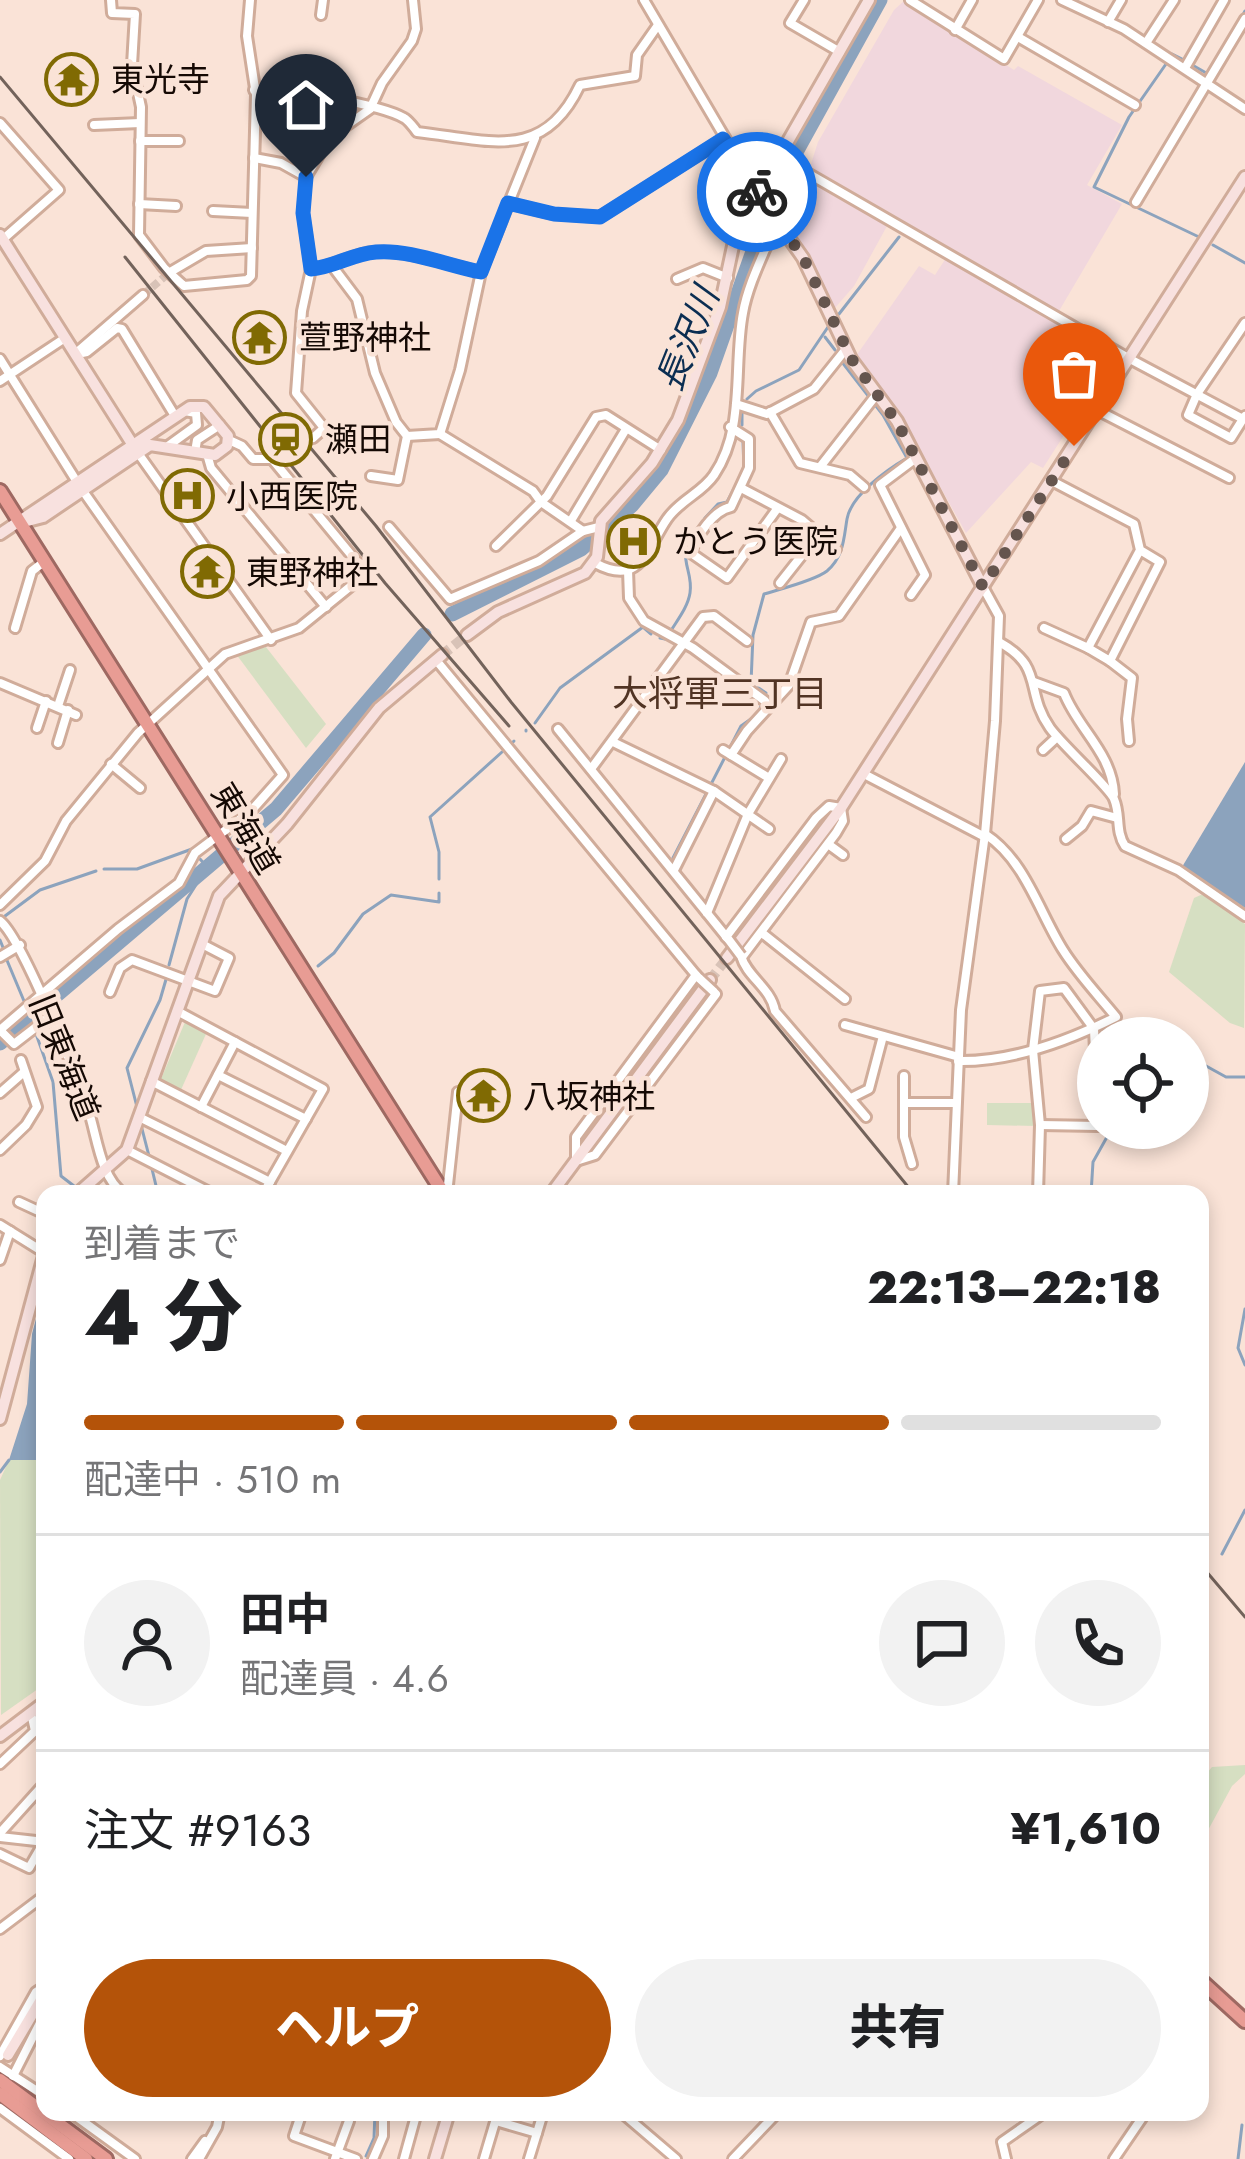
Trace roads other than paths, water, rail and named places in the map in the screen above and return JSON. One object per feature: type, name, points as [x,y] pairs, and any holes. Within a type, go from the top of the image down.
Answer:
[{"type":"highway","name":"東海道","points":[[0,491],[439,1185]]},
{"type":"highway","points":[[1209,1993],[1245,2021]]},
{"type":"highway","points":[[7,2078],[36,2102]]},
{"type":"highway","points":[[0,2094],[86,2159]]},
{"type":"highway","points":[[60,2121],[106,2159]]},
{"type":"street","points":[[111,0],[112,13],[135,14],[132,65],[140,123],[139,235],[179,284],[247,280],[254,158],[250,0]]},
{"type":"street","points":[[320,15],[322,0]]},
{"type":"street","points":[[313,438],[324,428],[296,393],[302,311],[311,269],[303,213],[306,177],[331,137],[370,109],[413,39],[412,0]]},
{"type":"street","points":[[804,0],[790,23],[840,52]]},
{"type":"street","points":[[389,527],[450,599],[539,561],[599,526],[661,450],[690,391],[728,278],[736,232],[761,198],[869,0]]},
{"type":"street","points":[[910,0],[924,4],[955,31],[1004,59],[1038,0]]},
{"type":"street","points":[[955,31],[972,0]]},
{"type":"street","points":[[1062,0],[1083,4],[1245,109]]},
{"type":"street","points":[[1108,22],[1120,0]]},
{"type":"street","points":[[1146,43],[1174,0]]},
{"type":"street","points":[[1185,68],[1224,0]]},
{"type":"street","points":[[646,1],[723,139],[811,273],[873,398],[917,457],[999,616],[985,836],[961,1010],[953,1185]]},
{"type":"street","points":[[1136,202],[1245,20]]},
{"type":"street","points":[[440,434],[460,370],[481,272],[535,138],[566,115],[580,86],[634,76],[638,52],[658,25]]},
{"type":"street","points":[[1018,37],[1135,105]]},
{"type":"street","points":[[254,90],[302,92],[370,109],[406,119],[417,132],[482,141],[535,138]]},
{"type":"street","points":[[0,123],[59,190],[1,238],[135,448],[271,640]]},
{"type":"street","points":[[94,125],[140,123]]},
{"type":"street","points":[[508,203],[554,214],[600,217],[723,139]]},
{"type":"street","points":[[140,141],[179,141]]},
{"type":"street","points":[[254,158],[281,164],[306,177]]},
{"type":"street","points":[[595,563],[628,570],[650,553],[678,506],[716,473],[736,404],[743,308],[778,220],[804,171],[1130,359],[1197,394],[1244,417],[1231,438],[1188,415],[1197,394],[1245,323]]},
{"type":"street","points":[[727,958],[841,808],[1245,177]]},
{"type":"street","points":[[766,182],[793,194]]},
{"type":"street","points":[[139,204],[176,206]]},
{"type":"street","points":[[214,211],[253,213]]},
{"type":"street","points":[[172,272],[206,251],[252,248]]},
{"type":"street","points":[[311,269],[333,267],[358,255],[389,252],[481,272]]},
{"type":"street","points":[[333,267],[358,302],[375,373],[407,436],[398,480],[371,476]]},
{"type":"street","points":[[677,279],[703,268],[728,278]]},
{"type":"street","points":[[75,354],[143,295]]},
{"type":"street","points":[[75,354],[87,352],[122,328],[180,414]]},
{"type":"street","points":[[0,381],[65,338]]},
{"type":"street","points":[[736,404],[770,412],[814,389],[846,349]]},
{"type":"street","points":[[0,359],[80,487],[283,775],[223,840],[195,853],[179,883],[0,1030],[13,1044],[49,1017]]},
{"type":"street","points":[[820,467],[873,398]]},
{"type":"street","points":[[0,534],[80,487],[180,414],[200,405],[229,440],[253,459],[272,459],[357,562],[357,581],[326,607],[299,628],[233,650],[150,724],[66,821],[45,861],[0,905]]},
{"type":"street","points":[[1097,410],[1229,478]]},
{"type":"street","points":[[770,412],[800,463],[850,475],[864,487]]},
{"type":"street","points":[[168,446],[197,425],[196,413],[180,414]]},
{"type":"street","points":[[496,546],[541,502],[596,417],[606,415],[661,450]]},
{"type":"street","points":[[220,425],[197,440],[201,453],[326,607]]},
{"type":"street","points":[[730,427],[748,439],[749,468],[731,507],[721,509],[691,553],[727,578],[777,508]]},
{"type":"street","points":[[572,519],[626,429]]},
{"type":"street","points":[[407,436],[440,434],[532,491],[584,531]]},
{"type":"street","points":[[135,448],[155,443],[218,454],[229,440]]},
{"type":"street","points":[[911,595],[925,575],[880,485],[917,457]]},
{"type":"street","points":[[1052,481],[1134,524],[1140,550],[1088,648]]},
{"type":"street","points":[[742,488],[802,520],[836,549]]},
{"type":"street","points":[[466,635],[498,612],[585,573],[595,563],[599,526]]},
{"type":"street","points":[[769,778],[728,753],[789,685],[811,622],[838,616],[901,528]]},
{"type":"street","points":[[780,583],[818,535]]},
{"type":"street","points":[[1110,661],[1160,562],[1140,550]]},
{"type":"street","points":[[15,628],[32,571],[44,561]]},
{"type":"street","points":[[628,570],[628,591],[639,616],[762,699]]},
{"type":"street","points":[[591,769],[703,617],[714,616],[748,641]]},
{"type":"street","points":[[1044,628],[1088,648],[1132,678],[1129,741]]},
{"type":"street","points":[[999,642],[1022,656],[1034,681],[1036,705],[1058,737],[1114,795]]},
{"type":"street","points":[[87,1185],[127,1150],[218,896],[306,801],[379,708],[439,658],[561,812],[705,981],[558,1185]]},
{"type":"street","points":[[58,743],[68,710],[70,670]]},
{"type":"street","points":[[1034,681],[1064,693],[1078,722],[1111,767],[1120,839],[1125,846],[1178,870],[1245,916]]},
{"type":"street","points":[[0,682],[68,710]]},
{"type":"street","points":[[37,728],[46,701]]},
{"type":"street","points":[[558,729],[742,956],[744,967],[773,999],[775,1011],[866,1117]]},
{"type":"street","points":[[1043,750],[1058,737]]},
{"type":"street","points":[[613,742],[710,789],[769,829]]},
{"type":"street","points":[[707,913],[748,814],[781,759]]},
{"type":"street","points":[[111,764],[140,788]]},
{"type":"street","points":[[863,773],[985,836],[1010,858],[1050,919],[1071,963],[1116,1017]]},
{"type":"street","points":[[673,871],[710,789]]},
{"type":"street","points":[[728,939],[816,818],[829,806],[841,808]]},
{"type":"street","points":[[742,956],[828,844],[843,820],[841,808]]},
{"type":"street","points":[[1066,839],[1091,811],[1118,818]]},
{"type":"street","points":[[828,844],[843,855]]},
{"type":"street","name":"旧東海道","points":[[0,921],[20,945],[86,1104],[114,1185]]},
{"type":"street","points":[[762,933],[845,999]]},
{"type":"street","points":[[110,992],[120,968],[132,960],[214,991],[229,958],[201,943]]},
{"type":"street","points":[[0,957],[20,945]]},
{"type":"street","points":[[1038,1185],[1040,1125],[1033,1049],[1040,991],[1064,988],[1085,1017]]},
{"type":"street","points":[[177,1011],[322,1089],[268,1185]]},
{"type":"street","points":[[845,1025],[958,1059],[988,1061],[1077,1035]]},
{"type":"street","points":[[853,1097],[869,1089],[884,1036]]},
{"type":"street","points":[[201,1107],[235,1042]]},
{"type":"street","points":[[0,1150],[38,1107],[21,1060]]},
{"type":"street","points":[[0,1093],[24,1072]]},
{"type":"street","points":[[218,1075],[305,1119]]},
{"type":"street","points":[[904,1076],[904,1137],[912,1165]]},
{"type":"street","points":[[152,1081],[287,1151]]},
{"type":"street","points":[[446,1185],[458,1092]]},
{"type":"street","points":[[904,1103],[956,1103]]},
{"type":"street","points":[[139,1117],[270,1182]]},
{"type":"street","points":[[1040,1125],[1077,1126]]},
{"type":"street","points":[[127,1150],[195,1185]]},
{"type":"street","points":[[19,1202],[36,1210]]},
{"type":"street","points":[[0,1225],[36,1247]]},
{"type":"street","points":[[0,1260],[10,1231]]},
{"type":"street","points":[[0,1418],[36,1285]]},
{"type":"street","points":[[0,1736],[36,1709]]},
{"type":"street","points":[[0,1764],[35,1730],[31,1713]]},
{"type":"street","points":[[0,1835],[36,1792]]},
{"type":"street","points":[[0,1835],[36,1841]]},
{"type":"street","points":[[0,1854],[29,1868],[36,1856]]},
{"type":"street","points":[[0,1929],[36,1902]]},
{"type":"street","points":[[7,2078],[3,2059],[36,2006]]},
{"type":"street","points":[[7,2078],[36,2030]]},
{"type":"street","points":[[7,2078],[36,2092]]},
{"type":"street","points":[[2,2111],[69,2159]]},
{"type":"street","points":[[82,2121],[135,2159]]},
{"type":"street","points":[[199,2159],[217,2121]]},
{"type":"street","points":[[299,2121],[294,2136],[336,2156],[356,2159]]},
{"type":"street","points":[[336,2156],[349,2121]]},
{"type":"street","points":[[373,2159],[383,2136],[383,2121]]},
{"type":"street","points":[[404,2159],[415,2121]]},
{"type":"street","points":[[435,2159],[446,2121]]},
{"type":"street","points":[[484,2159],[495,2121]]},
{"type":"street","points":[[509,2121],[537,2133]]},
{"type":"street","points":[[529,2159],[540,2121]]},
{"type":"street","points":[[632,2121],[676,2159]]},
{"type":"street","points":[[733,2159],[769,2121]]},
{"type":"street","points":[[1006,2159],[1002,2142],[1032,2121]]},
{"type":"street","points":[[1114,2159],[1140,2121]]},
{"type":"water","points":[[1245,762],[1245,908],[1182,867]]},
{"type":"water","points":[[36,1319],[36,1460],[9,1460],[27,1404]]},
{"type":"waterway","name":"長沢川","points":[[452,614],[581,549],[632,505],[661,470],[710,373],[774,192],[880,0]]},
{"type":"waterway","points":[[1237,26],[1245,11]]},
{"type":"waterway","points":[[1172,54],[1182,59]]},
{"type":"waterway","points":[[1166,64],[1129,117],[1094,187],[1199,237]]},
{"type":"waterway","points":[[1194,66],[1208,74]]},
{"type":"waterway","points":[[839,314],[899,237]]},
{"type":"waterway","points":[[1213,245],[1245,263]]},
{"type":"waterway","points":[[747,399],[799,370],[828,327]]},
{"type":"waterway","points":[[825,337],[835,350]]},
{"type":"waterway","points":[[673,858],[741,726],[758,714],[766,693],[751,683],[753,635],[764,594],[827,571],[840,553],[855,501],[907,458],[883,415],[842,362]]},
{"type":"waterway","points":[[742,413],[742,425]]},
{"type":"waterway","points":[[705,518],[718,504],[727,502],[744,470],[743,442]]},
{"type":"waterway","points":[[672,629],[689,598],[687,547],[698,529]]},
{"type":"waterway","points":[[535,723],[560,688],[643,627],[651,634]]},
{"type":"waterway","name":"長沢川","points":[[0,1043],[276,809],[424,635]]},
{"type":"waterway","points":[[660,638],[665,639]]},
{"type":"waterway","points":[[439,879],[439,852],[430,817],[502,752]]},
{"type":"waterway","points":[[104,869],[137,869],[192,849]]},
{"type":"waterway","points":[[200,859],[208,868]]},
{"type":"waterway","points":[[169,965],[187,899],[206,869]]},
{"type":"waterway","points":[[5,916],[40,890],[96,871]]},
{"type":"waterway","points":[[318,966],[363,914],[391,895],[439,902],[439,893]]},
{"type":"waterway","points":[[0,940],[4,950]]},
{"type":"waterway","points":[[6,958],[24,1001]]},
{"type":"waterway","points":[[137,1107],[127,1068],[167,976]]},
{"type":"waterway","points":[[29,1014],[53,1082],[61,1176],[73,1185]]},
{"type":"waterway","points":[[1209,1068],[1226,1077],[1245,1077]]},
{"type":"waterway","points":[[141,1125],[149,1156]]},
{"type":"waterway","points":[[1092,1185],[1093,1162],[1100,1149]]},
{"type":"waterway","points":[[152,1169],[156,1185]]},
{"type":"waterway","points":[[1245,1309],[1238,1348],[1245,1365]]},
{"type":"waterway","points":[[0,1472],[9,1460]]},
{"type":"waterway","points":[[1222,1554],[1245,1510]]},
{"type":"waterway","points":[[366,2156],[375,2121]]},
{"type":"waterway","points":[[1238,2159],[1242,2125]]},
{"type":"tunnel","points":[[143,295],[170,272]]},
{"type":"tunnel","points":[[442,655],[467,635]]},
{"type":"tunnel","points":[[710,980],[727,958]]},
{"type":"railway","points":[[0,77],[376,526],[511,702],[907,1185]]},
{"type":"railway","points":[[125,257],[385,583],[509,726]]},
{"type":"railway","points":[[1209,1575],[1245,1617]]},
{"type":"place","name":"東光寺","points":[[72,79]]},
{"type":"place","name":"萱野神社","points":[[260,337]]},
{"type":"place","name":"瀬田","points":[[286,439]]},
{"type":"place","name":"小西医院","points":[[187,496]]},
{"type":"place","name":"かとう医院","points":[[634,541]]},
{"type":"place","name":"東野神社","points":[[207,572]]},
{"type":"place","name":"八坂神社","points":[[484,1096]]},
{"type":"district","name":"大将軍三丁目","points":[[720,693]]}]
